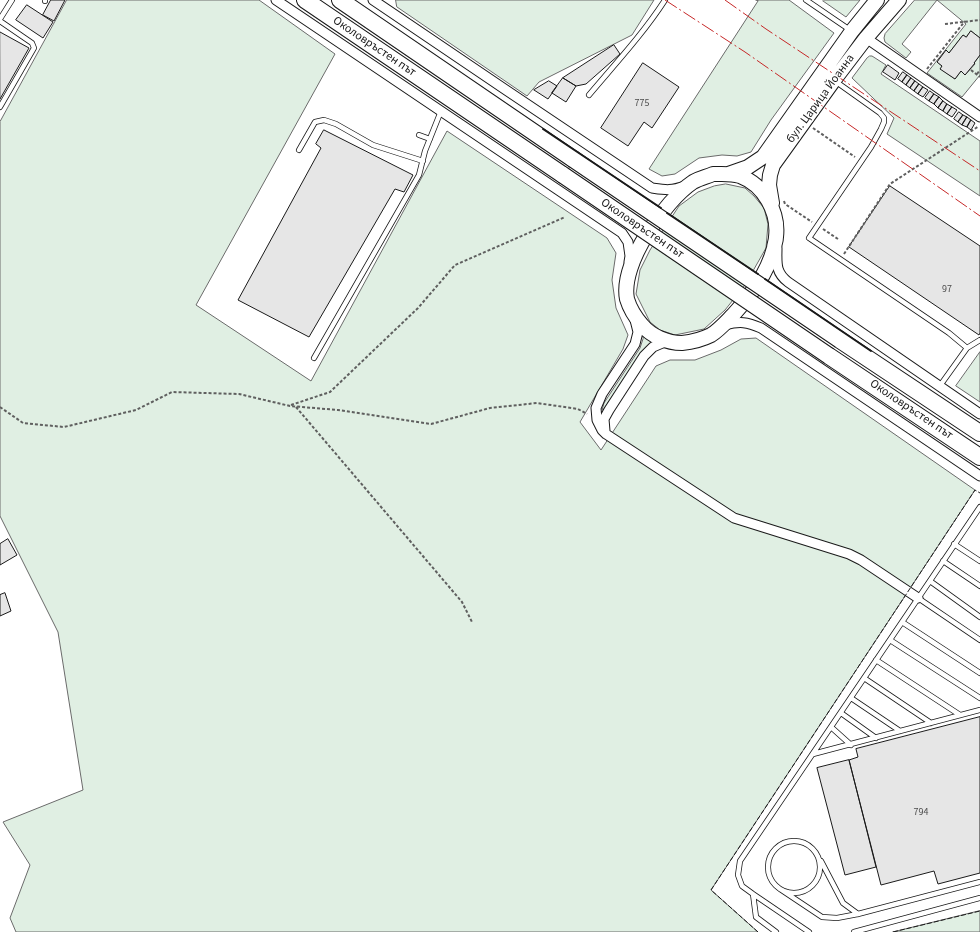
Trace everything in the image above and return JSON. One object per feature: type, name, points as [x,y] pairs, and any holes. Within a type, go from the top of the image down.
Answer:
[{"type":"highway","name":"Околовръстен път","points":[[305,0],[980,457]]},
{"type":"highway","name":"Околовръстен път","points":[[340,0],[840,340],[980,433]]},
{"type":"main road","name":"бул. Царица Йоанна","points":[[727,174],[748,168],[763,157],[852,31],[877,0]]},
{"type":"main road","name":"бул. Царица Йоанна","points":[[772,209],[769,185],[773,165],[866,38],[899,0]]},
{"type":"main road","points":[[713,174],[727,174],[741,177],[752,183],[761,190],[767,198],[776,222],[776,237],[770,260],[755,289],[724,325],[701,340],[679,343],[667,341],[645,329],[633,314],[627,298],[627,280],[634,259],[648,232],[664,210],[679,194],[692,183],[700,179],[713,174]]},
{"type":"street","name":"Околовръстен път","points":[[276,0],[622,233],[628,242],[630,256],[627,280]]},
{"type":"street","points":[[373,0],[652,188],[666,190],[676,189],[692,183]]},
{"type":"street","points":[[866,38],[980,117]]},
{"type":"street","points":[[776,237],[778,269],[780,275],[939,387],[980,414]]},
{"type":"street","points":[[633,314],[638,332],[635,344],[602,394],[596,408],[597,420],[602,430],[606,434],[734,518],[849,554],[861,560],[918,598]]},
{"type":"street","name":"Околовръстен път","points":[[724,325],[736,322],[750,323],[761,328],[980,476]]},
{"type":"street","points":[[606,434],[604,419],[644,356],[653,348],[667,341]]},
{"type":"lane","points":[[0,107],[34,48],[32,43],[0,20],[12,0]]},
{"type":"lane","points":[[589,95],[627,50],[665,0]]},
{"type":"lane","points":[[806,0],[852,31]]},
{"type":"lane","points":[[834,80],[880,113],[884,118],[884,122],[871,147],[809,238],[949,333],[967,348]]},
{"type":"lane","points":[[314,358],[419,175],[425,151],[441,111]]},
{"type":"lane","points":[[299,150],[315,122],[324,120],[336,124],[373,145],[422,161]]},
{"type":"lane","points":[[419,135],[430,139]]},
{"type":"lane","points":[[939,387],[967,348],[980,340]]},
{"type":"lane","points":[[809,932],[742,886],[738,875],[740,861],[980,507]]},
{"type":"lane","points":[[954,544],[980,561]]},
{"type":"lane","points":[[943,561],[980,586]]},
{"type":"lane","points":[[930,581],[980,617]]},
{"type":"lane","points":[[918,598],[980,640]]},
{"type":"lane","points":[[902,622],[980,673]]},
{"type":"lane","points":[[890,640],[980,698]]},
{"type":"lane","points":[[876,660],[960,716]]},
{"type":"lane","points":[[864,678],[931,723]]},
{"type":"lane","points":[[851,698],[900,731]]},
{"type":"lane","points":[[812,754],[980,710]]},
{"type":"lane","points":[[841,713],[876,738]]},
{"type":"lane","points":[[831,727],[851,744]]},
{"type":"lane","points":[[858,914],[843,903],[817,853],[810,846],[797,840],[786,841],[774,850],[769,858],[768,867],[769,876],[773,883],[822,917],[836,918],[858,914],[980,882]]},
{"type":"lane","points":[[780,889],[794,893],[803,892],[811,887],[819,876],[820,867],[817,853]]},
{"type":"lane","points":[[753,894],[756,917],[776,932]]},
{"type":"lane","points":[[854,932],[980,898]]},
{"type":"path","points":[[945,24],[980,20]]},
{"type":"path","points":[[921,76],[965,21]]},
{"type":"path","points":[[971,70],[980,77]]},
{"type":"path","points":[[977,74],[980,70]]},
{"type":"path","points":[[840,260],[890,184],[980,126]]},
{"type":"path","points":[[811,127],[861,162]]},
{"type":"path","points":[[290,406],[330,392],[418,308],[455,265],[565,217]]},
{"type":"path","points":[[0,407],[23,423],[64,427],[136,410],[172,392],[239,394],[290,406],[338,410],[430,424],[490,408],[537,403],[578,409],[597,420]]},
{"type":"path","points":[[295,406],[462,602],[472,622]]},
{"type":"green space","points":[[67,0],[259,0],[335,54],[196,305],[311,381],[447,131],[607,238],[616,253],[612,280],[616,308],[628,335],[623,349],[580,422],[601,450],[656,366],[670,360],[695,360],[721,350],[741,339],[756,338],[975,490],[711,890],[758,932],[16,932],[10,918],[30,865],[3,822],[83,790],[58,632],[0,516],[0,122]]},
{"type":"green space","points":[[396,0],[654,0],[632,35],[539,82],[527,96],[397,7]]},
{"type":"green space","points":[[756,0],[789,0],[834,33],[771,120],[751,152],[737,156],[722,155],[699,158],[675,174],[662,176],[649,169],[758,1]]},
{"type":"green space","points":[[860,0],[846,17],[823,1]]},
{"type":"green space","points":[[915,0],[937,0],[902,44],[911,52],[906,58],[885,42],[884,38],[885,34]]},
{"type":"green space","points":[[937,0],[980,0],[980,38],[971,31],[966,37],[963,35],[949,53],[946,50],[937,62],[942,66],[941,69],[955,79],[961,71],[965,75],[975,64],[974,63],[980,55],[980,75],[962,97],[927,73],[966,24]]},
{"type":"green space","points":[[870,56],[886,65],[881,74],[980,141],[980,196],[887,134],[894,118],[852,78]]},
{"type":"green space","points":[[726,184],[745,188],[764,208],[768,224],[766,248],[745,285],[725,310],[704,329],[675,335],[660,330],[650,322],[636,294],[640,270],[650,250],[679,206],[698,192],[714,186]]},
{"type":"green space","points":[[643,331],[657,342],[641,354],[602,410],[604,403],[640,348],[643,339]]},
{"type":"green space","points":[[980,352],[980,402],[956,386]]},
{"type":"green space","points":[[980,911],[980,932],[893,932]]},
{"type":"building","points":[[51,0],[65,0],[54,21],[43,15]]},
{"type":"building","points":[[27,5],[53,22],[43,38],[16,20]]},
{"type":"building","points":[[971,31],[980,38],[980,55],[965,75],[961,71],[955,79],[940,69],[942,66],[937,62],[946,50],[949,53],[963,35],[966,37]]},
{"type":"building","points":[[0,32],[29,48],[0,99]]},
{"type":"building","points":[[614,45],[620,54],[586,84],[576,86],[563,78]]},
{"type":"building","points":[[643,63],[679,87],[652,128],[644,122],[628,146],[601,128]]},
{"type":"building","points":[[888,65],[899,73],[895,80],[883,72]]},
{"type":"building","points":[[903,72],[907,75],[902,82],[898,79]]},
{"type":"building","points":[[907,75],[911,78],[906,85],[902,82]]},
{"type":"building","points":[[563,78],[576,86],[566,102],[552,93]]},
{"type":"building","points":[[911,78],[915,81],[910,88],[906,85]]},
{"type":"building","points":[[549,81],[557,86],[548,99],[534,90]]},
{"type":"building","points":[[915,81],[919,84],[914,91],[910,88]]},
{"type":"building","points":[[919,84],[923,87],[918,94],[914,91]]},
{"type":"building","points":[[923,87],[928,90],[923,97],[918,94]]},
{"type":"building","points":[[930,91],[934,94],[929,101],[925,98]]},
{"type":"building","points":[[934,94],[939,97],[934,104],[929,101]]},
{"type":"building","points":[[939,97],[943,101],[938,108],[934,104]]},
{"type":"building","points":[[943,101],[947,104],[943,111],[938,108]]},
{"type":"building","points":[[947,104],[952,107],[947,114],[943,111]]},
{"type":"building","points":[[952,107],[957,110],[952,117],[947,114]]},
{"type":"building","points":[[959,112],[963,115],[958,122],[954,119]]},
{"type":"building","points":[[963,115],[967,117],[962,125],[958,122]]},
{"type":"building","points":[[967,117],[971,120],[967,127],[962,125]]},
{"type":"building","points":[[971,120],[975,123],[971,130],[967,127]]},
{"type":"building","points":[[324,130],[413,175],[404,192],[395,189],[309,337],[238,300],[321,148],[316,144]]},
{"type":"building","points":[[890,186],[980,246],[979,335],[849,247]]},
{"type":"building","points":[[8,539],[17,555],[0,565],[0,544]]},
{"type":"building","points":[[5,593],[11,611],[0,616],[0,595]]},
{"type":"building","points":[[980,717],[980,873],[938,884],[934,871],[881,885],[849,760],[858,757],[856,749]]},
{"type":"building","points":[[849,760],[876,867],[845,875],[817,768]]},
{"type":"fence","points":[[758,932],[711,890],[975,490],[980,493]]},
{"type":"fence","points":[[893,932],[980,911]]},
{"type":"wall","points":[[543,129],[661,208]]},
{"type":"wall","points":[[667,213],[758,274]]},
{"type":"wall","points":[[765,279],[871,351]]},
{"type":"power","points":[[665,0],[745,52],[980,216]]},
{"type":"power","points":[[725,0],[766,29],[980,171]]}]
